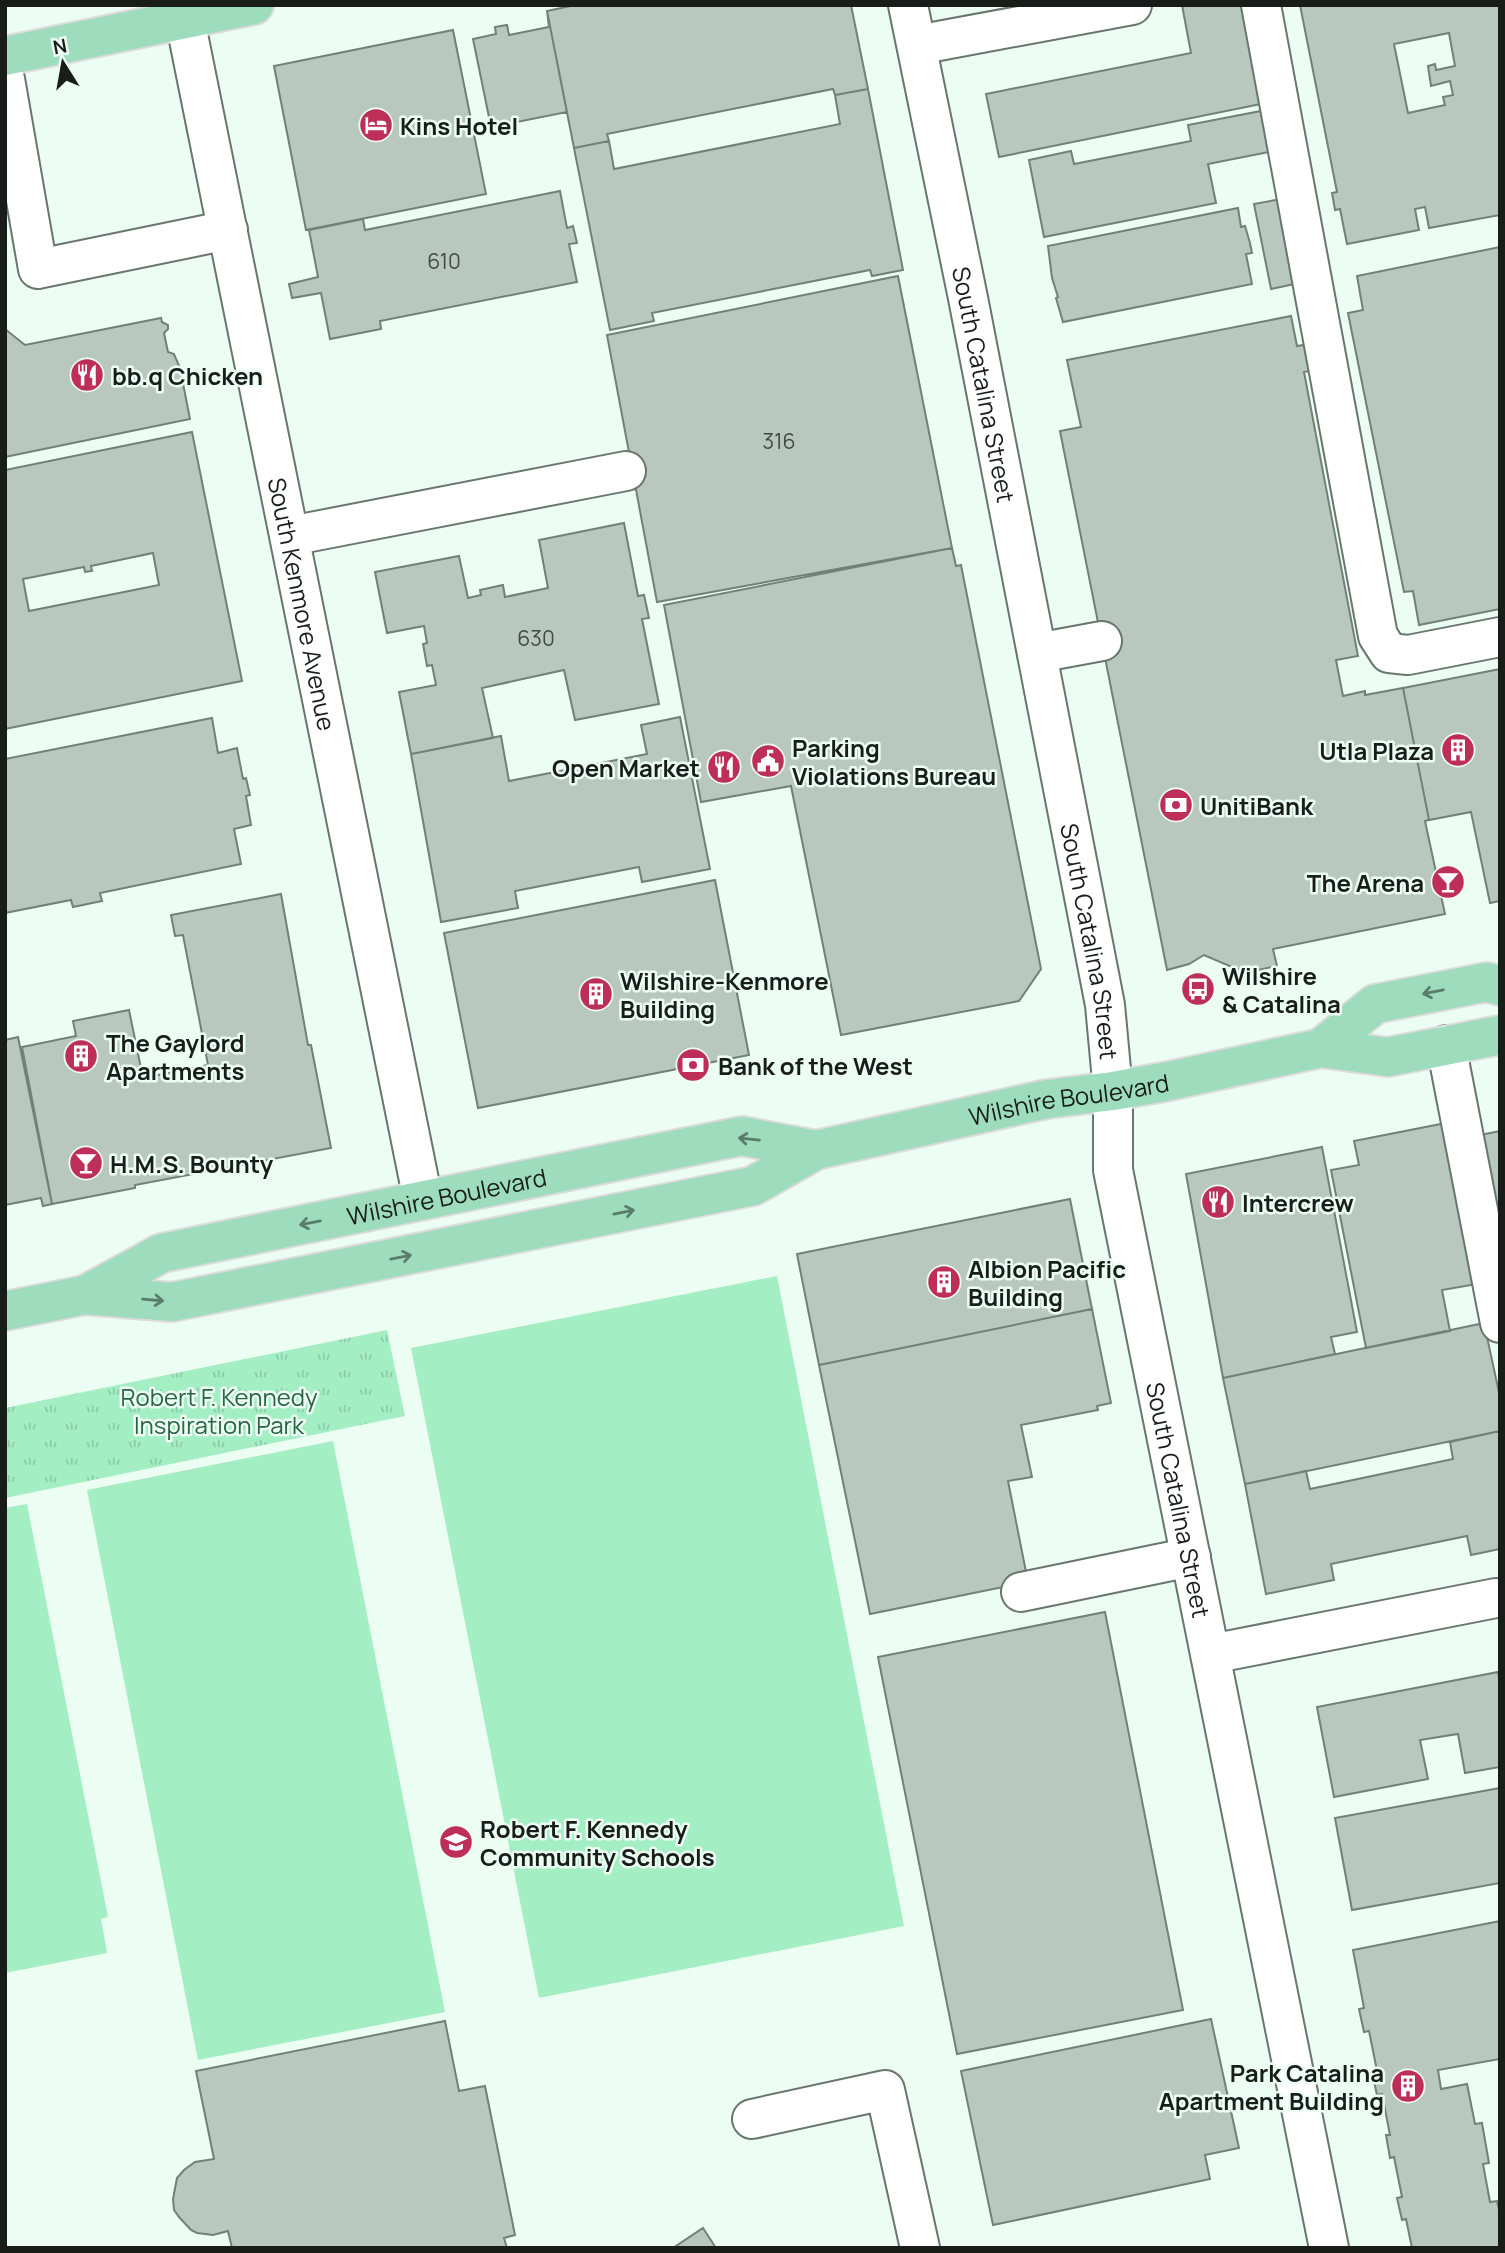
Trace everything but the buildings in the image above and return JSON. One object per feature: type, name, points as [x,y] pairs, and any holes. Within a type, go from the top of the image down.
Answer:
[{"type":"main road","points":[[5,56],[184,12],[254,5]]},
{"type":"main road","name":"Wilshire Boulevard","points":[[1321,1048],[1375,1004],[1487,982],[1500,986]]},
{"type":"main road","name":"Wilshire Boulevard","points":[[5,1311],[85,1295],[172,1302],[753,1186],[817,1150],[1047,1099],[1113,1091],[1321,1048],[1388,1057],[1500,1035]]},
{"type":"main road","name":"Wilshire Boulevard","points":[[85,1295],[162,1252],[742,1136],[817,1150]]},
{"type":"street","name":"South Catalina Street","points":[[908,5],[1105,1005],[1113,1091],[1113,1170],[1329,2248]]},
{"type":"street","points":[[918,45],[1073,11],[1132,5]]},
{"type":"street","points":[[1261,5],[1378,636],[1389,653],[1408,655],[1500,637]]},
{"type":"street","name":"South Kenmore Avenue","points":[[184,12],[423,1200]]},
{"type":"street","points":[[5,79],[38,269],[228,230]]},
{"type":"street","points":[[290,536],[626,471]]},
{"type":"street","points":[[1037,653],[1102,641]]},
{"type":"street","points":[[1446,1045],[1500,1323]]},
{"type":"street","points":[[1021,1592],[1191,1557]]},
{"type":"street","points":[[1212,1654],[1496,1598]]},
{"type":"street","points":[[752,2119],[885,2090],[919,2248]]},
{"type":"green space","points":[[777,1276],[904,1926],[539,1998],[411,1348]]},
{"type":"green space","name":"Robert F. Kennedy Inspiration Park","points":[[387,1330],[405,1416],[5,1498],[5,1408]]},
{"type":"green space","points":[[333,1441],[445,2012],[198,2060],[87,1490]]},
{"type":"green space","points":[[27,1504],[108,1917],[101,1919],[107,1953],[5,1973],[5,1508]]},
{"type":"place","name":"Kins Hotel","points":[[376,125]]},
{"type":"place","name":"bb.q Chicken","points":[[87,375]]},
{"type":"place","name":"Utla Plaza","points":[[1458,750]]},
{"type":"place","name":"Parking Violations Bureau","points":[[768,761]]},
{"type":"place","name":"Open Market","points":[[724,767]]},
{"type":"place","name":"UnitiBank","points":[[1176,805]]},
{"type":"place","name":"The Arena","points":[[1448,882]]},
{"type":"place","name":"Wilshire & Catalina","points":[[1198,989]]},
{"type":"place","name":"Wilshire-Kenmore Building","points":[[596,994]]},
{"type":"place","name":"The Gaylord Apartments","points":[[81,1056]]},
{"type":"place","name":"Bank of the West","points":[[693,1065]]},
{"type":"place","name":"H.M.S. Bounty","points":[[86,1163]]},
{"type":"place","name":"Intercrew","points":[[1218,1202]]},
{"type":"place","name":"Albion Pacific Building","points":[[944,1282]]},
{"type":"place","name":"Robert F. Kennedy Community Schools","points":[[456,1842]]},
{"type":"place","name":"Park Catalina Apartment Building","points":[[1408,2086]]}]
